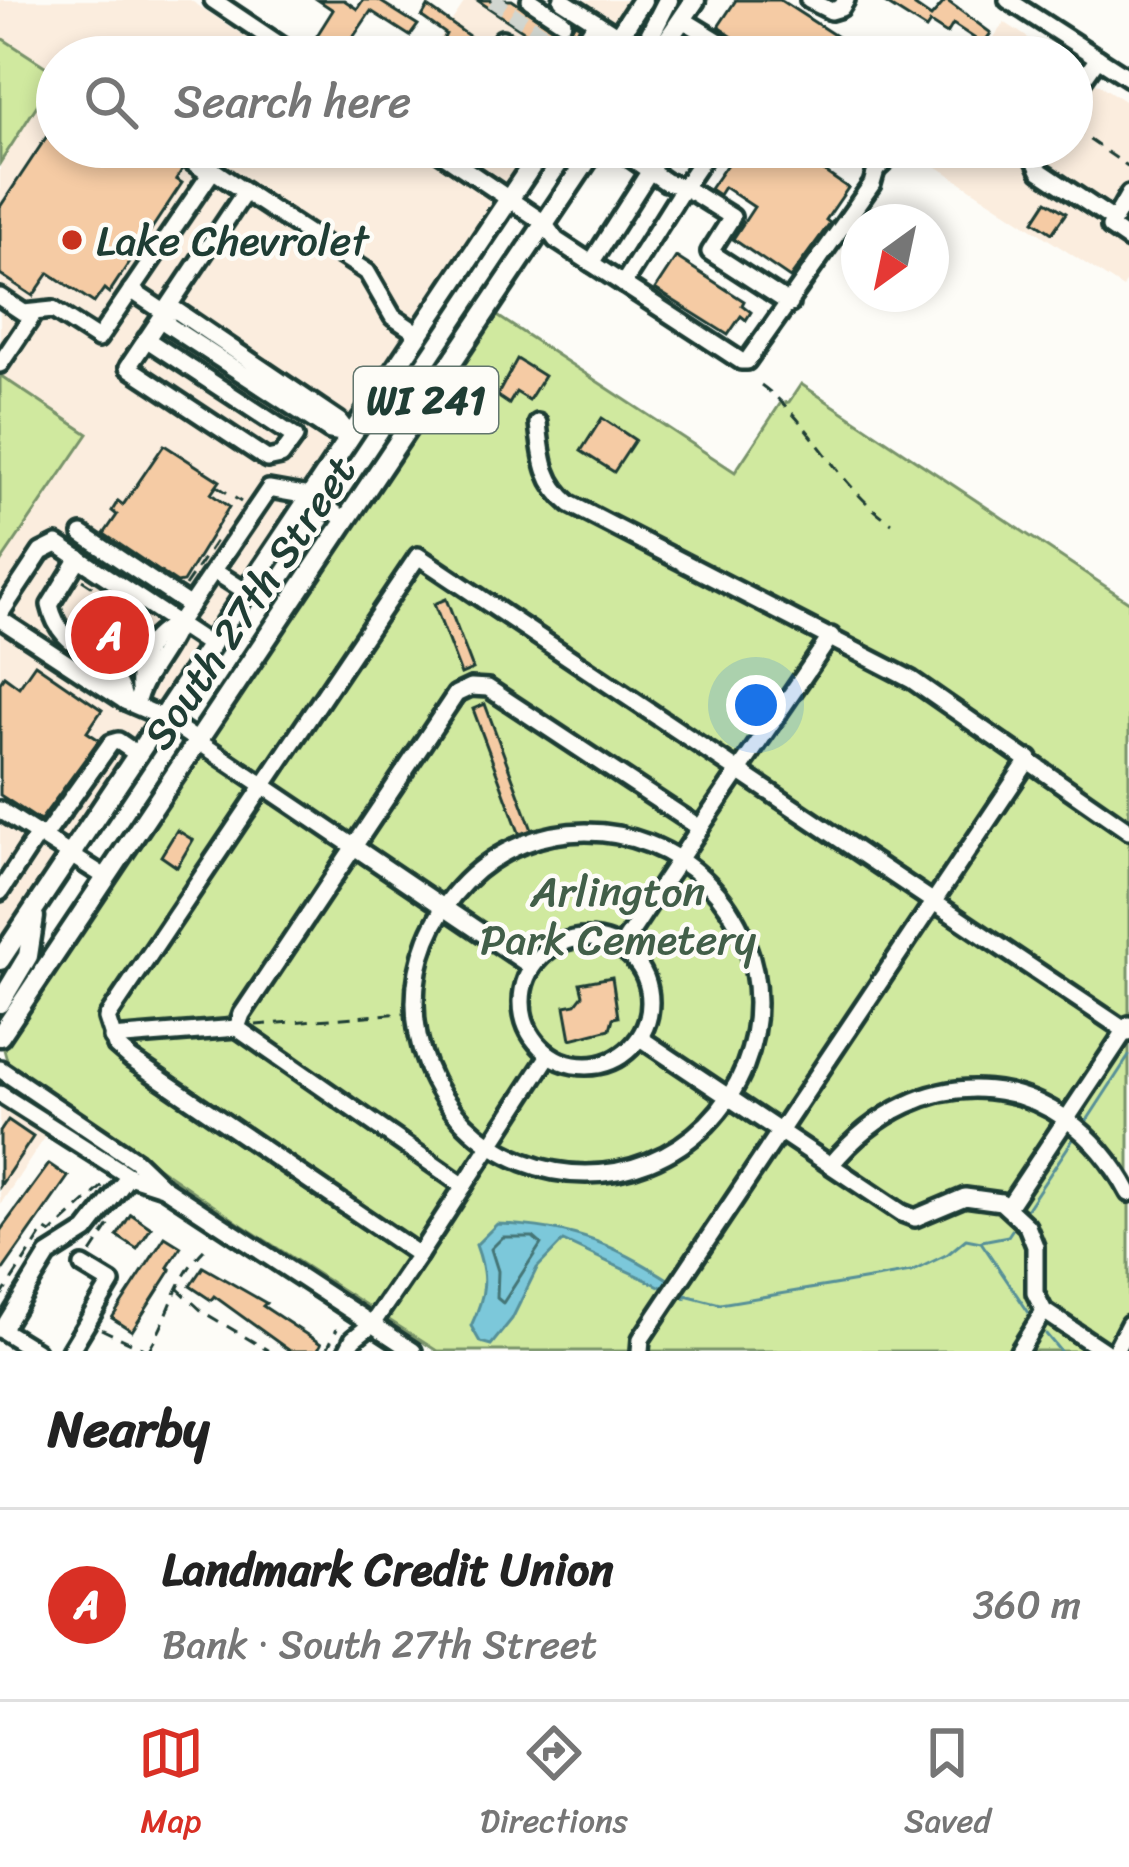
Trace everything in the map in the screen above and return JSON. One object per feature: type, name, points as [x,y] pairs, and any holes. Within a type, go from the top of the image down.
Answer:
[{"type":"main road","points":[[618,36],[642,0]]},
{"type":"main road","points":[[650,36],[668,0]]},
{"type":"main road","points":[[670,36],[695,0]]},
{"type":"main road","name":"South 27th Street","points":[[0,960],[530,168]]},
{"type":"main road","name":"South 27th Street","points":[[0,1036],[581,168]]},
{"type":"main road","points":[[0,1004],[14,942]]},
{"type":"street","points":[[213,0],[267,36]]},
{"type":"street","points":[[530,0],[581,28],[618,36]]},
{"type":"street","points":[[562,0],[581,28]]},
{"type":"street","points":[[809,0],[831,11],[846,0]]},
{"type":"street","points":[[821,0],[836,0]]},
{"type":"street","points":[[1008,0],[1035,7],[1071,36]]},
{"type":"street","points":[[682,19],[706,36]]},
{"type":"street","points":[[578,36],[581,28]]},
{"type":"street","points":[[1093,54],[1129,78]]},
{"type":"street","points":[[1093,65],[1098,58]]},
{"type":"street","points":[[204,168],[367,272],[393,317],[417,334]]},
{"type":"street","points":[[210,168],[211,172]]},
{"type":"street","points":[[463,168],[543,223],[556,240],[740,361],[753,357],[862,200],[878,168]]},
{"type":"street","points":[[646,168],[732,218],[710,252],[790,304]]},
{"type":"street","points":[[591,263],[652,168]]},
{"type":"street","points":[[623,284],[697,168]]},
{"type":"street","points":[[1039,168],[1112,219]]},
{"type":"street","points":[[24,314],[53,310],[98,339],[211,172]]},
{"type":"street","points":[[146,339],[295,437],[281,456],[267,459],[128,367],[146,339],[244,192]]},
{"type":"street","points":[[1129,194],[1109,227],[1129,240]]},
{"type":"street","points":[[131,290],[164,312],[177,311],[339,421],[350,434]]},
{"type":"street","points":[[0,364],[31,318],[1,301]]},
{"type":"street","points":[[538,423],[542,462],[551,488],[570,504],[912,680],[1129,831]]},
{"type":"street","points":[[134,698],[178,623],[269,489],[309,496],[346,520]]},
{"type":"street","points":[[134,698],[112,670],[66,639],[54,620],[50,604],[84,531],[190,606]]},
{"type":"street","points":[[210,645],[57,544],[41,552],[0,616],[134,698],[532,967]]},
{"type":"street","points":[[419,1256],[131,1059],[112,1039],[107,1018],[418,556],[1128,1030],[1008,1207]]},
{"type":"street","points":[[214,571],[245,591]]},
{"type":"street","points":[[621,947],[831,636]]},
{"type":"street","points":[[237,1028],[456,694],[488,688],[700,828]]},
{"type":"street","points":[[0,892],[114,741],[132,761]]},
{"type":"street","points":[[640,1351],[641,1339],[1029,759]]},
{"type":"street","points":[[3,819],[41,836],[107,878]]},
{"type":"street","points":[[553,835],[620,836],[680,859],[729,909],[745,938],[754,970],[755,1036],[730,1098],[682,1146],[620,1172],[553,1172],[490,1146],[443,1098],[427,1068],[415,1012],[418,969],[443,908],[491,860],[521,844],[553,835]]},
{"type":"street","points":[[602,939],[621,947],[644,973],[650,989],[651,1006],[640,1038],[614,1060],[598,1066],[564,1063],[549,1055],[526,1024],[524,985],[532,967],[562,942],[602,939]]},
{"type":"street","points":[[112,1039],[237,1028],[464,1186]]},
{"type":"street","points":[[640,1038],[915,1218],[965,1197],[982,1197],[1008,1207],[1027,1226],[1035,1246],[1035,1293],[1044,1311],[1104,1351]]},
{"type":"street","points":[[347,1351],[352,1339],[372,1324],[419,1256],[549,1055]]},
{"type":"street","points":[[0,1070],[136,1162],[163,1187],[412,1351]]},
{"type":"street","points":[[831,1165],[878,1118],[938,1093],[973,1089],[1010,1093],[1067,1118],[1095,1141],[1129,1193]]},
{"type":"street","points":[[2,1099],[129,1177],[163,1187]]},
{"type":"street","points":[[36,1351],[2,1330],[48,1255],[86,1231],[129,1177]]},
{"type":"street","points":[[70,1351],[111,1283],[83,1266]]},
{"type":"street","points":[[1019,1351],[1044,1311]]},
{"type":"street","points":[[1115,1351],[1129,1324]]},
{"type":"path","points":[[1093,142],[1129,167]]},
{"type":"path","points":[[761,385],[792,410],[868,507],[892,523]]},
{"type":"path","points":[[217,486],[242,503]]},
{"type":"path","points":[[172,594],[180,593],[221,534]]},
{"type":"path","points":[[78,577],[154,627]]},
{"type":"path","points":[[101,614],[110,599]]},
{"type":"path","points":[[237,1028],[415,1012]]},
{"type":"path","points":[[0,1298],[45,1229],[51,1233],[108,1180]]},
{"type":"path","points":[[95,1321],[127,1344],[148,1351],[163,1326],[175,1286],[208,1246]]},
{"type":"path","points":[[175,1286],[203,1312],[269,1351]]},
{"type":"path","points":[[326,1351],[338,1329]]},
{"type":"shaded area","points":[[0,0],[190,0],[244,36],[36,36],[36,60],[0,37]]},
{"type":"shaded area","points":[[466,0],[632,0],[608,36],[441,36]]},
{"type":"shaded area","points":[[1004,22],[1025,36],[995,36]]},
{"type":"shaded area","points":[[1093,81],[1129,104],[1129,277],[1123,288],[939,168],[1093,168]]},
{"type":"shaded area","points":[[36,109],[36,168],[445,168],[486,195],[492,206],[0,945],[0,563],[88,434],[0,378],[0,163]]},
{"type":"shaded area","points":[[479,168],[520,168],[503,183]]},
{"type":"shaded area","points":[[0,1106],[46,1136],[0,1205]]},
{"type":"green space","points":[[0,37],[36,60],[36,107],[0,163]]},
{"type":"green space","name":"Arlington Park Cemetery","points":[[496,315],[735,472],[780,404],[789,402],[801,384],[1129,602],[1129,1351],[437,1351],[243,1226],[8,1064],[4,1049]]},
{"type":"green space","points":[[0,378],[88,434],[0,563]]},
{"type":"water","points":[[497,1224],[551,1229],[597,1242],[685,1290],[685,1298],[563,1241],[537,1268],[512,1319],[491,1345],[480,1342],[471,1326],[484,1286],[476,1245]]},
{"type":"building","points":[[318,0],[344,0],[357,9],[363,0],[378,0],[418,25],[410,36],[371,11],[354,36],[317,36],[333,10]]},
{"type":"building","points":[[477,0],[512,0],[561,34],[575,23],[580,26],[574,36],[531,36]]},
{"type":"building","points":[[736,0],[780,0],[836,36],[731,36],[718,27]]},
{"type":"building","points":[[880,0],[919,0],[915,6],[931,17],[946,0],[991,33],[971,36],[953,24],[947,34],[930,23],[926,29]]},
{"type":"building","points":[[428,7],[469,36],[445,36],[422,17]]},
{"type":"building","name":"Lake Chevrolet","points":[[36,153],[36,168],[182,170],[176,179],[182,183],[109,293],[104,289],[94,303],[49,273],[33,296],[0,274],[0,207]]},
{"type":"building","points":[[724,168],[828,168],[825,172],[848,188],[826,220],[830,223],[790,278],[733,239],[754,207],[724,187],[719,195],[710,189]]},
{"type":"building","points":[[1047,201],[1066,213],[1052,233],[1034,221]]},
{"type":"building","points":[[676,257],[744,301],[742,305],[751,312],[746,320],[741,316],[728,335],[655,289]]},
{"type":"building","points":[[517,359],[544,376],[529,400],[516,392],[509,404],[497,396]]},
{"type":"building","points":[[602,418],[635,440],[614,472],[581,451]]},
{"type":"building","points":[[164,445],[220,481],[211,494],[229,507],[183,582],[177,583],[104,534],[117,515],[112,511],[118,501],[123,505]]},
{"type":"building","points":[[446,599],[473,669],[461,674],[434,604]]},
{"type":"building","points":[[93,608],[139,639],[129,662],[113,651],[110,656],[79,629]]},
{"type":"building","points":[[35,664],[102,710],[87,732],[99,740],[40,821],[0,795],[0,682],[4,676],[19,687]]},
{"type":"building","points":[[485,704],[532,830],[520,835],[473,709]]},
{"type":"building","points":[[177,830],[193,840],[177,867],[161,856]]},
{"type":"building","points":[[612,977],[618,1017],[613,1018],[610,1029],[571,1039],[565,1006],[576,1004],[583,995],[580,983]]},
{"type":"building","points":[[8,1120],[33,1137],[0,1186],[0,1132]]},
{"type":"building","points":[[49,1164],[68,1177],[0,1274],[0,1231]]},
{"type":"building","points":[[131,1214],[151,1228],[137,1249],[117,1236]]},
{"type":"building","points":[[165,1237],[181,1247],[132,1331],[112,1318]]},
{"type":"building","points":[[203,1267],[266,1303],[263,1306],[321,1344],[317,1351],[290,1351],[214,1296],[211,1300],[190,1286]]},
{"type":"waterway","points":[[1086,1122],[1129,1056]]},
{"type":"waterway","points":[[1024,1213],[1074,1138]]},
{"type":"waterway","points":[[982,1241],[1008,1236],[1012,1230]]},
{"type":"waterway","points":[[685,1295],[720,1304],[911,1272],[948,1254],[966,1239],[981,1242],[1029,1313]]},
{"type":"waterway","points":[[1046,1334],[1060,1351]]},
{"type":"tunnel","points":[[492,0],[546,36]]},
{"type":"place","name":"Lake Chevrolet","points":[[72,240]]},
{"type":"place","name":"Landmark Credit Union","points":[[110,635]]}]
